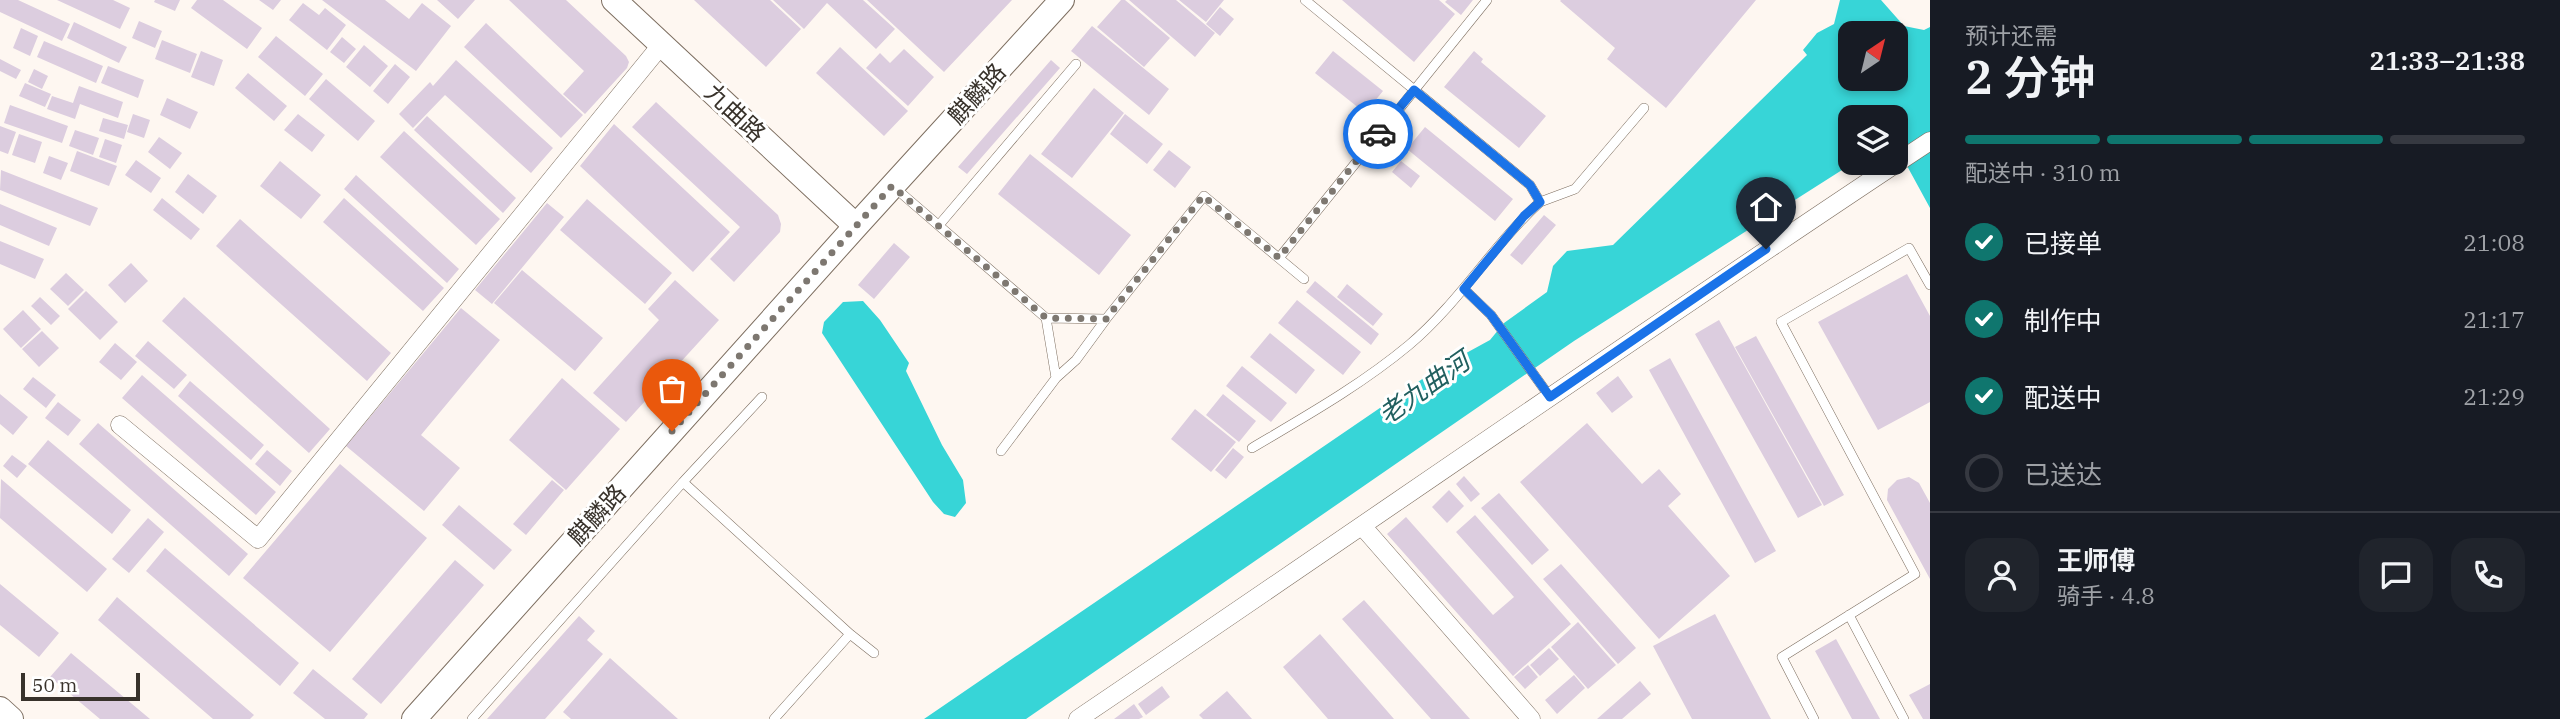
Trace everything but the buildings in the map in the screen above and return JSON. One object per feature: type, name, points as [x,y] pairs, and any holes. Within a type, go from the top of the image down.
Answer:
[{"type":"street","name":"九曲路","points":[[614,0],[856,226]]},
{"type":"street","name":"麒麟路","points":[[414,719],[1062,0]]},
{"type":"street","points":[[120,425],[258,539],[662,44]]},
{"type":"street","points":[[1908,155],[1930,141]]},
{"type":"street","points":[[1078,719],[1878,175]]},
{"type":"street","points":[[1363,527],[1531,719]]},
{"type":"street","points":[[0,709],[11,719]]},
{"type":"lane","points":[[1305,0],[1530,185],[1540,202]]},
{"type":"lane","points":[[1279,258],[1487,0]]},
{"type":"lane","points":[[939,225],[1076,64]]},
{"type":"lane","points":[[1252,448],[1342,394],[1410,344],[1464,289],[1524,216],[1540,202],[1575,189],[1644,108]]},
{"type":"lane","points":[[892,186],[1046,318],[1056,378]]},
{"type":"lane","points":[[1000,451],[1056,378],[1076,360],[1203,196],[1304,279]]},
{"type":"lane","points":[[1814,719],[1782,657],[1915,574],[1781,322],[1909,248],[1930,285]]},
{"type":"lane","points":[[1464,289],[1491,315],[1550,397]]},
{"type":"lane","points":[[1046,318],[1106,319]]},
{"type":"lane","points":[[472,719],[762,397]]},
{"type":"lane","points":[[683,482],[874,653]]},
{"type":"lane","points":[[1849,615],[1904,719]]},
{"type":"lane","points":[[775,719],[850,634]]},
{"type":"water","name":"老九曲河","points":[[1840,0],[1881,0],[1900,21],[1838,21],[1838,91],[1908,91],[1908,27],[1924,30],[1930,27],[1930,208],[1908,168],[1908,105],[1838,105],[1838,173],[1574,341],[1026,719],[924,719],[1437,369],[1490,340],[1504,323],[1547,292],[1553,266],[1567,251],[1613,245],[1807,55],[1803,50],[1817,33],[1834,24]]},
{"type":"water","points":[[863,301],[880,320],[909,363],[906,371],[942,445],[963,480],[966,503],[955,517],[944,514],[933,502],[822,333],[824,322],[843,302]]},
{"type":"way so far","points":[[672,431],[892,186],[1046,318],[1106,319],[1203,196],[1279,258],[1378,134]]},
{"type":"route","points":[[1378,134],[1414,90],[1530,185],[1540,202],[1524,216],[1464,289],[1491,315],[1550,397],[1766,249]]}]
